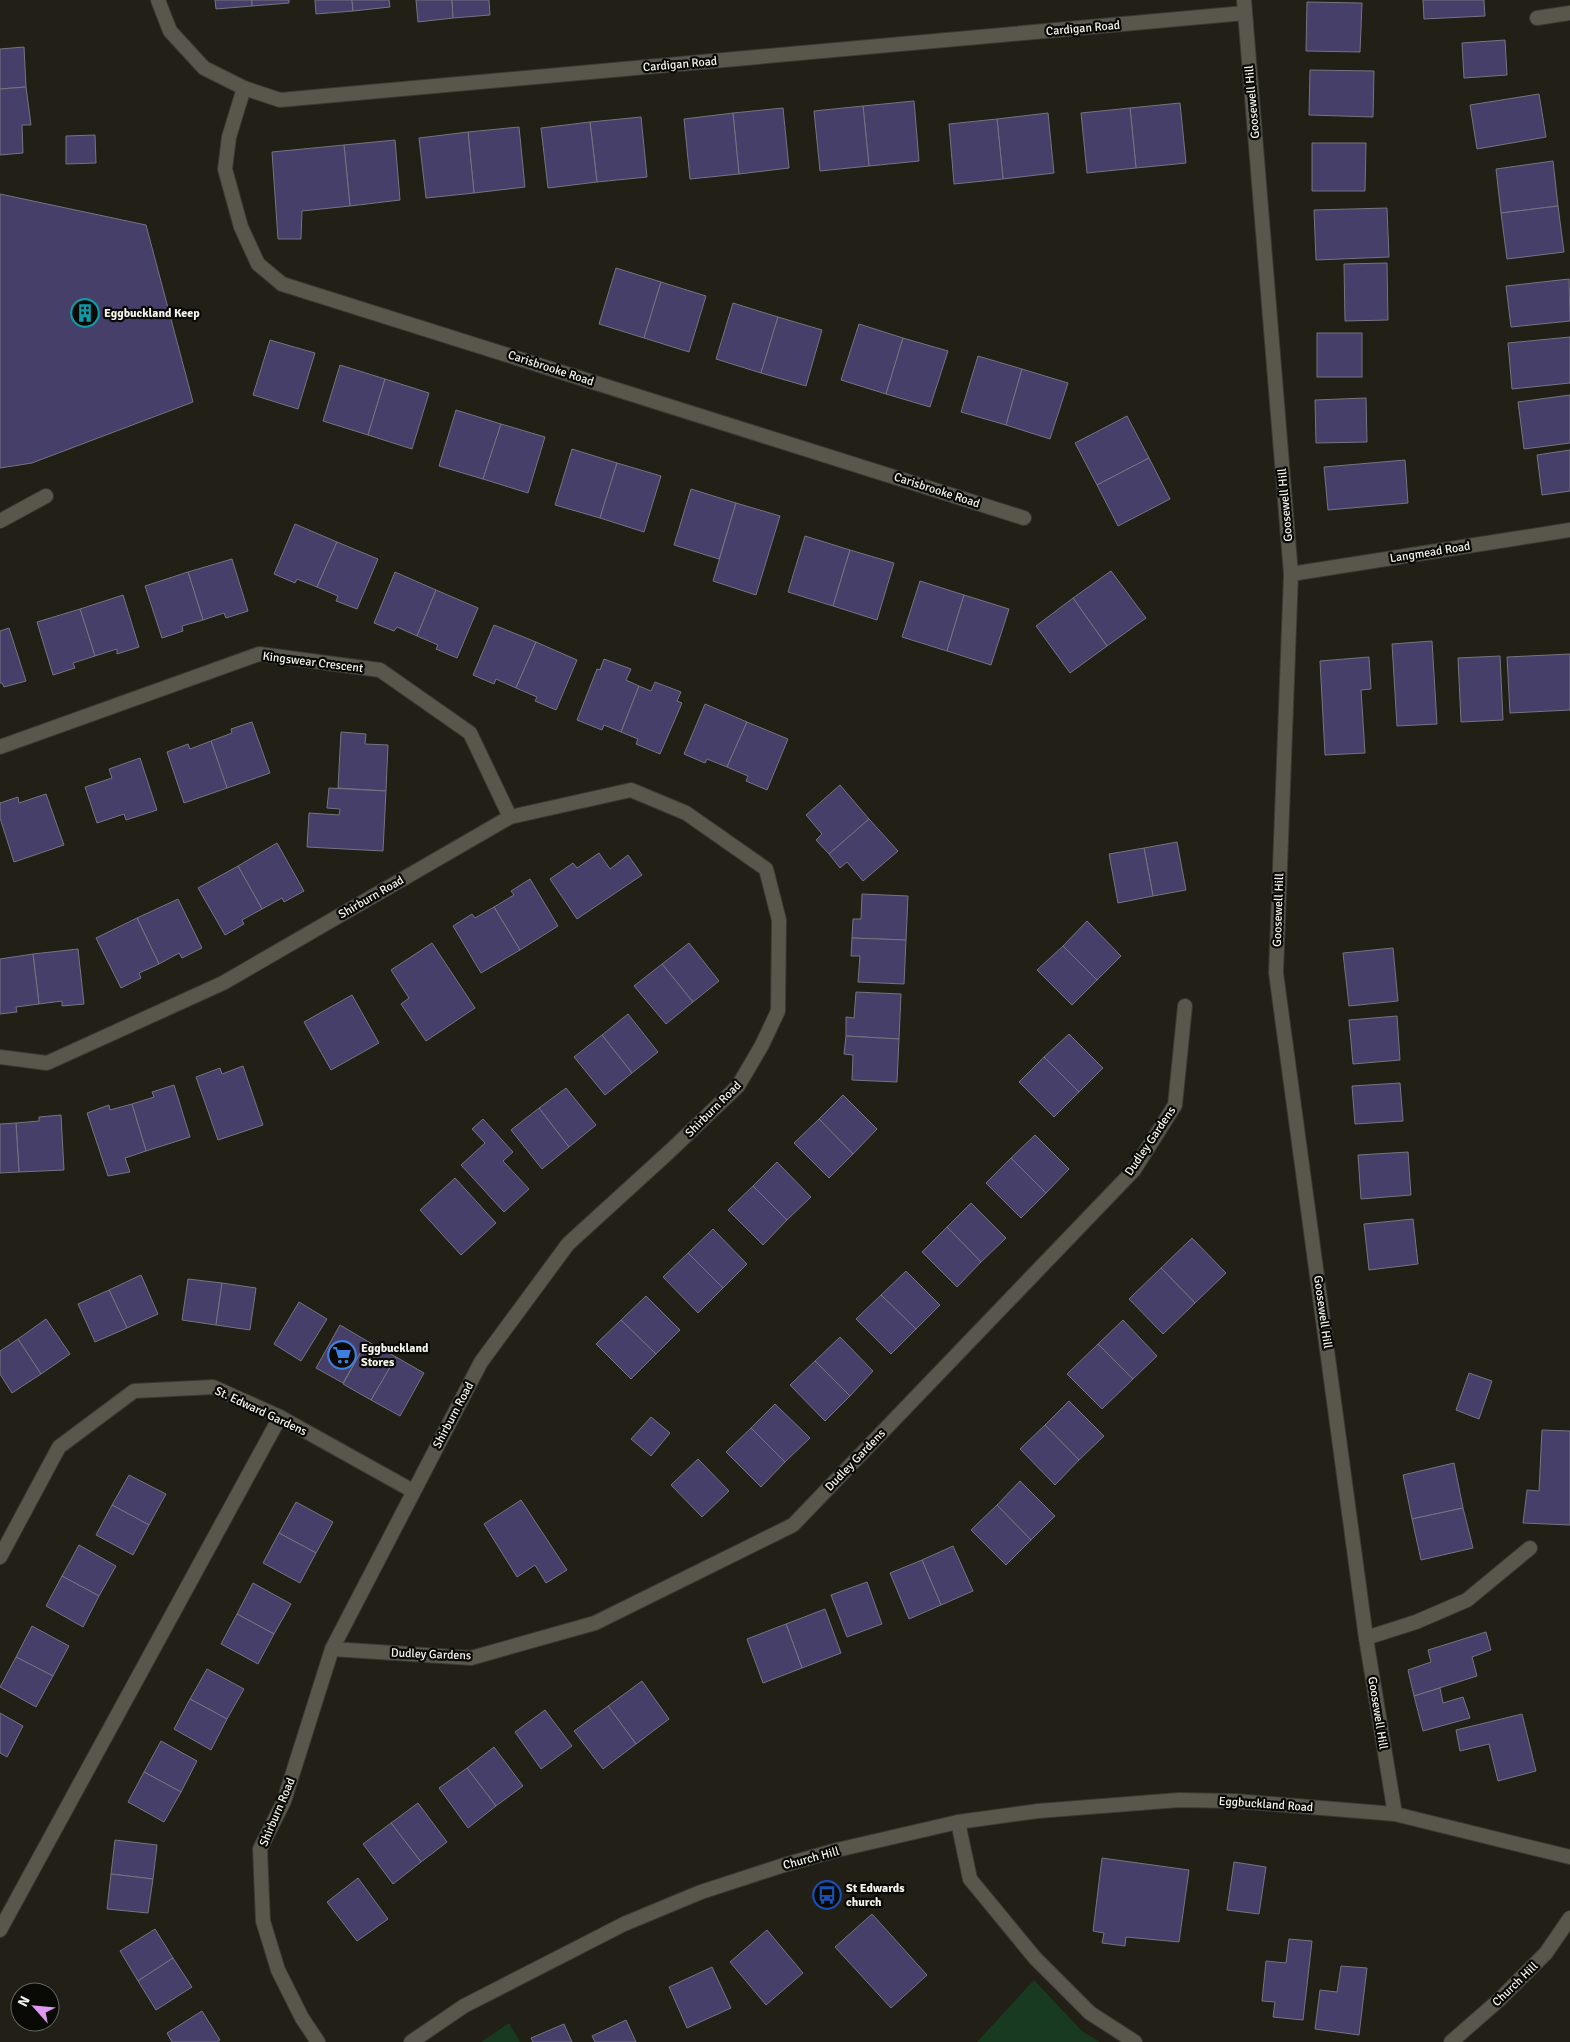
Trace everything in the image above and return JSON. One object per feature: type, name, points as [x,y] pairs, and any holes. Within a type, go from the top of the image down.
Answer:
[{"type":"street","name":"Cardigan Road","points":[[158,0],[170,31],[204,68],[244,88],[280,100],[1245,6]]},
{"type":"street","name":"Goosewell Hill","points":[[1245,6],[1290,574],[1276,973],[1366,1638],[1395,1814]]},
{"type":"street","points":[[1537,18],[1570,13]]},
{"type":"street","name":"Carisbrooke Road","points":[[244,88],[229,137],[225,169],[241,227],[258,264],[282,284],[1024,518]]},
{"type":"street","points":[[0,521],[46,496]]},
{"type":"street","name":"Langmead Road","points":[[1290,574],[1570,530]]},
{"type":"street","name":"Kingswear Crescent","points":[[0,747],[259,654],[380,670],[470,733],[510,817]]},
{"type":"street","name":"Shirburn Road","points":[[0,1057],[47,1063],[223,983],[510,817],[631,790],[686,813],[766,869],[779,920],[778,1011],[738,1086],[568,1244],[481,1362],[332,1649],[284,1801],[260,1849],[263,1921],[278,1970],[302,2018],[318,2042]]},
{"type":"street","name":"Dudley Gardens","points":[[332,1649],[471,1658],[595,1623],[793,1525],[1134,1170],[1175,1105],[1185,1006]]},
{"type":"street","name":"St. Edward Gardens","points":[[0,1557],[59,1447],[134,1391],[214,1387],[280,1418],[413,1491]]},
{"type":"street","points":[[0,1930],[280,1418]]},
{"type":"street","points":[[1366,1638],[1416,1622],[1467,1600],[1530,1548]]},
{"type":"street","name":"Eggbuckland Road","points":[[958,1822],[1038,1811],[1179,1800],[1235,1802],[1395,1814],[1570,1857]]},
{"type":"street","points":[[958,1822],[970,1879],[1035,1958],[1090,2013],[1135,2042]]},
{"type":"street","name":"Church Hill","points":[[411,2042],[472,2001],[624,1924],[692,1896],[802,1860],[958,1822]]},
{"type":"street","name":"Church Hill","points":[[1451,2042],[1499,2000],[1541,1959],[1570,1918]]},
{"type":"green space","points":[[1034,1980],[1082,2031],[1100,2042],[977,2042]]},
{"type":"green space","points":[[509,2023],[520,2042],[481,2042]]},
{"type":"building","points":[[215,0],[252,0],[252,6],[216,9]]},
{"type":"building","points":[[252,0],[289,0],[289,3],[252,6]]},
{"type":"building","points":[[315,0],[352,0],[353,11],[316,14]]},
{"type":"building","points":[[352,0],[389,0],[390,7],[353,11]]},
{"type":"building","points":[[416,0],[452,0],[453,18],[418,22]]},
{"type":"building","points":[[452,0],[489,0],[490,15],[453,18]]},
{"type":"building","points":[[1423,0],[1484,0],[1485,16],[1424,19]]},
{"type":"building","points":[[1307,2],[1362,3],[1360,52],[1306,51]]},
{"type":"building","points":[[1505,40],[1507,75],[1464,78],[1462,43]]},
{"type":"building","points":[[24,47],[26,87],[0,89],[0,49]]},
{"type":"building","points":[[1310,70],[1374,71],[1373,117],[1309,115]]},
{"type":"building","points":[[26,87],[31,125],[22,125],[23,153],[0,155],[0,89]]},
{"type":"building","points":[[1539,94],[1546,137],[1477,149],[1470,105]]},
{"type":"building","points":[[914,101],[919,161],[869,166],[863,106]]},
{"type":"building","points":[[1180,103],[1186,163],[1136,168],[1130,108]]},
{"type":"building","points":[[863,106],[869,166],[820,171],[814,111]]},
{"type":"building","points":[[783,108],[789,168],[739,174],[733,113]]},
{"type":"building","points":[[1130,108],[1136,168],[1087,173],[1081,113]]},
{"type":"building","points":[[733,113],[739,174],[690,179],[684,119]]},
{"type":"building","points":[[1048,113],[1054,173],[1003,179],[997,119]]},
{"type":"building","points":[[641,117],[647,177],[597,182],[590,122]]},
{"type":"building","points":[[997,119],[1003,179],[954,184],[949,124]]},
{"type":"building","points":[[590,122],[597,182],[548,188],[541,128]]},
{"type":"building","points":[[519,127],[525,187],[474,193],[468,132]]},
{"type":"building","points":[[468,132],[474,193],[426,198],[419,138]]},
{"type":"building","points":[[95,135],[96,163],[66,164],[66,136]]},
{"type":"building","points":[[395,140],[400,200],[350,206],[344,145]]},
{"type":"building","points":[[1312,143],[1366,143],[1365,191],[1312,191]]},
{"type":"building","points":[[344,145],[350,206],[302,211],[301,239],[278,239],[272,152]]},
{"type":"building","points":[[1553,161],[1558,206],[1501,213],[1496,169]]},
{"type":"building","name":"Eggbuckland Keep","points":[[0,194],[146,225],[193,402],[32,463],[0,468]]},
{"type":"building","points":[[1558,206],[1564,252],[1507,259],[1501,213]]},
{"type":"building","points":[[1387,208],[1389,257],[1316,260],[1314,210]]},
{"type":"building","points":[[1387,263],[1388,320],[1345,321],[1344,264]]},
{"type":"building","points":[[616,268],[661,282],[644,338],[599,324]]},
{"type":"building","points":[[1569,279],[1570,321],[1511,327],[1506,286]]},
{"type":"building","points":[[661,282],[706,296],[689,352],[644,338]]},
{"type":"building","points":[[733,303],[778,317],[761,373],[716,359]]},
{"type":"building","points":[[778,317],[822,330],[806,386],[761,373]]},
{"type":"building","points":[[859,324],[903,338],[886,394],[841,380]]},
{"type":"building","points":[[1317,333],[1362,333],[1362,377],[1317,377]]},
{"type":"building","points":[[1570,337],[1570,383],[1512,389],[1508,343]]},
{"type":"building","points":[[903,338],[948,351],[930,407],[886,394]]},
{"type":"building","points":[[270,340],[315,353],[298,409],[253,395]]},
{"type":"building","points":[[978,356],[1022,369],[1006,425],[961,412]]},
{"type":"building","points":[[340,365],[385,379],[368,435],[323,421]]},
{"type":"building","points":[[1022,369],[1068,383],[1050,439],[1006,425]]},
{"type":"building","points":[[385,379],[429,393],[412,449],[368,435]]},
{"type":"building","points":[[1570,395],[1570,443],[1524,449],[1518,402]]},
{"type":"building","points":[[1366,398],[1367,442],[1316,443],[1315,400]]},
{"type":"building","points":[[456,410],[501,424],[483,479],[439,466]]},
{"type":"building","points":[[1127,416],[1149,458],[1097,485],[1075,443]]},
{"type":"building","points":[[501,424],[545,437],[528,493],[483,479]]},
{"type":"building","points":[[572,449],[617,463],[600,518],[555,505]]},
{"type":"building","points":[[1570,450],[1570,491],[1542,495],[1537,455]]},
{"type":"building","points":[[1149,458],[1170,499],[1118,526],[1097,485]]},
{"type":"building","points":[[1405,460],[1408,503],[1328,510],[1324,467]]},
{"type":"building","points":[[617,463],[661,476],[644,532],[600,518]]},
{"type":"building","points":[[691,489],[736,503],[719,559],[674,545]]},
{"type":"building","points":[[736,503],[780,516],[756,595],[713,581]]},
{"type":"building","points":[[295,524],[337,542],[317,587],[297,579],[295,583],[274,574]]},
{"type":"building","points":[[805,536],[850,550],[833,606],[788,592]]},
{"type":"building","points":[[337,542],[378,559],[357,609],[336,601],[338,596],[317,587]]},
{"type":"building","points":[[850,550],[894,563],[877,620],[833,606]]},
{"type":"building","points":[[232,559],[248,611],[226,618],[224,613],[203,620],[188,572]]},
{"type":"building","points":[[1111,571],[1146,618],[1107,646],[1073,598]]},
{"type":"building","points":[[188,572],[203,620],[182,626],[183,631],[162,638],[145,586]]},
{"type":"building","points":[[395,572],[436,590],[417,636],[397,627],[394,631],[374,623]]},
{"type":"building","points":[[920,581],[964,595],[947,651],[902,637]]},
{"type":"building","points":[[436,590],[478,608],[457,658],[436,649],[438,645],[417,636]]},
{"type":"building","points":[[123,595],[139,647],[117,654],[117,649],[95,656],[80,609]]},
{"type":"building","points":[[964,595],[1009,609],[991,665],[947,651]]},
{"type":"building","points":[[1073,598],[1107,646],[1070,673],[1036,626]]},
{"type":"building","points":[[80,609],[95,656],[73,663],[75,668],[53,675],[37,622]]},
{"type":"building","points":[[494,625],[536,642],[516,688],[496,679],[494,684],[473,675]]},
{"type":"building","points":[[9,628],[26,681],[4,687],[0,683],[0,631]]},
{"type":"building","points":[[1432,641],[1437,724],[1397,726],[1392,644]]},
{"type":"building","points":[[536,642],[577,660],[556,710],[535,701],[537,697],[516,688]]},
{"type":"building","points":[[1570,654],[1570,710],[1510,713],[1507,657]]},
{"type":"building","points":[[1500,656],[1503,720],[1461,722],[1458,658]]},
{"type":"building","points":[[1369,657],[1371,689],[1361,690],[1365,753],[1325,755],[1320,661]]},
{"type":"building","points":[[604,659],[631,669],[626,680],[639,686],[621,732],[604,725],[602,730],[577,720],[597,669],[600,670]]},
{"type":"building","points":[[655,682],[681,692],[677,701],[682,703],[660,754],[636,744],[638,739],[621,732],[639,686],[651,691]]},
{"type":"building","points":[[705,704],[747,722],[727,767],[707,759],[705,763],[684,754]]},
{"type":"building","points":[[252,722],[270,773],[227,788],[211,741],[232,733],[231,729]]},
{"type":"building","points":[[747,722],[788,739],[767,790],[746,781],[748,776],[727,767]]},
{"type":"building","points":[[341,732],[366,734],[365,744],[388,745],[386,791],[338,788]]},
{"type":"building","points":[[211,741],[227,788],[184,803],[167,752],[188,744],[190,749]]},
{"type":"building","points":[[140,758],[157,810],[126,820],[124,814],[97,823],[85,787],[112,778],[109,769]]},
{"type":"building","points":[[840,785],[869,819],[829,854],[816,840],[822,834],[806,815]]},
{"type":"building","points":[[329,788],[386,791],[383,851],[307,847],[309,813],[339,815],[340,809],[327,808]]},
{"type":"building","points":[[46,794],[64,845],[14,862],[0,818],[0,803],[18,797],[19,803]]},
{"type":"building","points":[[869,819],[898,851],[863,881],[847,862],[840,868],[829,854]]},
{"type":"building","points":[[1177,842],[1186,890],[1153,896],[1144,848]]},
{"type":"building","points":[[277,843],[304,891],[284,902],[282,898],[262,909],[238,866]]},
{"type":"building","points":[[1144,848],[1153,896],[1118,903],[1109,854]]},
{"type":"building","points":[[599,853],[610,869],[628,855],[642,875],[577,919],[550,879],[573,863],[577,868]]},
{"type":"building","points":[[238,866],[262,909],[242,920],[244,924],[225,935],[198,888]]},
{"type":"building","points":[[530,879],[558,926],[520,950],[494,907],[514,895],[511,891]]},
{"type":"building","points":[[862,894],[908,896],[906,940],[852,938],[853,919],[861,919]]},
{"type":"building","points":[[178,899],[202,948],[182,958],[179,953],[159,964],[137,918]]},
{"type":"building","points":[[494,907],[520,950],[481,973],[453,926],[472,914],[475,918]]},
{"type":"building","points":[[137,918],[159,964],[139,973],[141,978],[121,988],[96,938]]},
{"type":"building","points":[[1087,921],[1121,956],[1097,980],[1063,946]]},
{"type":"building","points":[[852,938],[906,940],[904,984],[858,982],[860,956],[851,956]]},
{"type":"building","points":[[432,943],[475,1008],[426,1041],[401,1004],[409,998],[391,970]]},
{"type":"building","points":[[689,943],[719,981],[693,1002],[662,964]]},
{"type":"building","points":[[1063,946],[1097,980],[1072,1005],[1037,970]]},
{"type":"building","points":[[1393,948],[1398,1001],[1349,1006],[1343,953]]},
{"type":"building","points":[[78,949],[84,1004],[62,1006],[62,1001],[39,1004],[33,954]]},
{"type":"building","points":[[33,954],[39,1004],[16,1007],[17,1012],[0,1014],[0,959]]},
{"type":"building","points":[[662,964],[693,1002],[666,1024],[634,986]]},
{"type":"building","points":[[856,992],[901,994],[899,1039],[846,1036],[846,1017],[854,1018]]},
{"type":"building","points":[[352,995],[379,1043],[331,1070],[304,1022]]},
{"type":"building","points":[[628,1014],[658,1052],[632,1073],[602,1035]]},
{"type":"building","points":[[1397,1016],[1400,1060],[1353,1064],[1349,1020]]},
{"type":"building","points":[[1069,1034],[1103,1068],[1079,1092],[1044,1057]]},
{"type":"building","points":[[602,1035],[632,1073],[605,1095],[574,1057]]},
{"type":"building","points":[[846,1036],[899,1039],[897,1082],[852,1080],[853,1055],[844,1054]]},
{"type":"building","points":[[1044,1057],[1079,1092],[1054,1117],[1019,1082]]},
{"type":"building","points":[[243,1066],[263,1125],[218,1140],[196,1077],[220,1068],[222,1074]]},
{"type":"building","points":[[1400,1083],[1403,1121],[1355,1124],[1352,1086]]},
{"type":"building","points":[[174,1085],[190,1137],[146,1151],[132,1104],[154,1097],[152,1092]]},
{"type":"building","points":[[566,1088],[596,1125],[569,1147],[539,1108]]},
{"type":"building","points":[[843,1095],[877,1129],[853,1154],[819,1119]]},
{"type":"building","points":[[132,1104],[146,1151],[125,1158],[130,1172],[108,1176],[87,1113],[109,1105],[110,1110]]},
{"type":"building","points":[[539,1108],[569,1147],[542,1169],[511,1130]]},
{"type":"building","points":[[61,1115],[64,1170],[19,1172],[16,1123],[39,1121],[39,1117]]},
{"type":"building","points":[[483,1119],[513,1152],[503,1161],[529,1189],[504,1212],[461,1165],[485,1143],[472,1129]]},
{"type":"building","points":[[819,1119],[853,1154],[829,1178],[794,1143]]},
{"type":"building","points":[[16,1123],[19,1172],[0,1173],[0,1124]]},
{"type":"building","points":[[1035,1135],[1069,1169],[1046,1193],[1011,1158]]},
{"type":"building","points":[[1408,1152],[1411,1195],[1361,1199],[1358,1155]]},
{"type":"building","points":[[1011,1158],[1046,1193],[1021,1218],[986,1183]]},
{"type":"building","points":[[777,1162],[811,1197],[787,1220],[753,1186]]},
{"type":"building","points":[[455,1178],[496,1223],[461,1255],[420,1210]]},
{"type":"building","points":[[753,1186],[787,1220],[763,1245],[728,1210]]},
{"type":"building","points":[[971,1203],[1006,1238],[981,1262],[947,1227]]},
{"type":"building","points":[[1413,1219],[1418,1264],[1369,1270],[1364,1224]]},
{"type":"building","points":[[947,1227],[981,1262],[957,1287],[922,1252]]},
{"type":"building","points":[[713,1229],[747,1264],[723,1288],[688,1253]]},
{"type":"building","points":[[1192,1238],[1226,1273],[1195,1303],[1161,1268]]},
{"type":"building","points":[[688,1253],[723,1288],[698,1313],[663,1277]]},
{"type":"building","points":[[1161,1268],[1195,1303],[1163,1334],[1129,1299]]},
{"type":"building","points":[[906,1271],[940,1305],[916,1329],[881,1295]]},
{"type":"building","points":[[141,1275],[158,1314],[127,1328],[109,1290]]},
{"type":"building","points":[[188,1279],[222,1283],[216,1325],[182,1320]]},
{"type":"building","points":[[222,1283],[256,1288],[250,1330],[216,1325]]},
{"type":"building","points":[[109,1290],[127,1328],[95,1342],[78,1304]]},
{"type":"building","points":[[881,1295],[916,1329],[891,1354],[856,1319]]},
{"type":"building","points":[[646,1296],[680,1330],[656,1354],[621,1320]]},
{"type":"building","points":[[299,1302],[327,1319],[301,1361],[274,1344]]},
{"type":"building","points":[[46,1319],[70,1354],[41,1374],[18,1339]]},
{"type":"building","points":[[621,1320],[656,1354],[631,1379],[596,1344]]},
{"type":"building","points":[[1123,1320],[1157,1356],[1133,1379],[1098,1344]]},
{"type":"building","name":"Eggbuckland Stores","points":[[340,1325],[367,1341],[343,1383],[316,1368]]},
{"type":"building","points":[[840,1337],[873,1371],[850,1396],[815,1361]]},
{"type":"building","points":[[18,1339],[41,1374],[12,1393],[0,1374],[0,1351]]},
{"type":"building","points":[[367,1341],[396,1357],[371,1400],[343,1384]]},
{"type":"building","points":[[1098,1344],[1133,1379],[1102,1409],[1067,1374]]},
{"type":"building","points":[[396,1357],[424,1373],[400,1416],[371,1400]]},
{"type":"building","points":[[815,1361],[850,1396],[825,1421],[790,1385]]},
{"type":"building","points":[[1469,1373],[1492,1381],[1479,1419],[1456,1410]]},
{"type":"building","points":[[1069,1401],[1104,1436],[1079,1460],[1045,1425]]},
{"type":"building","points":[[775,1404],[810,1438],[785,1462],[751,1428]]},
{"type":"building","points":[[651,1417],[670,1433],[651,1456],[631,1439]]},
{"type":"building","points":[[1045,1425],[1079,1460],[1055,1485],[1020,1449]]},
{"type":"building","points":[[751,1428],[785,1462],[761,1487],[726,1452]]},
{"type":"building","points":[[1542,1430],[1570,1431],[1570,1525],[1523,1523],[1527,1490],[1539,1491]]},
{"type":"building","points":[[698,1459],[729,1491],[702,1517],[671,1485]]},
{"type":"building","points":[[1454,1463],[1463,1508],[1412,1519],[1403,1475]]},
{"type":"building","points":[[129,1475],[166,1494],[149,1525],[112,1505]]},
{"type":"building","points":[[1020,1481],[1055,1516],[1031,1540],[997,1505]]},
{"type":"building","points":[[521,1500],[567,1570],[546,1583],[535,1565],[517,1577],[484,1524]]},
{"type":"building","points":[[296,1502],[333,1522],[316,1553],[279,1533]]},
{"type":"building","points":[[112,1505],[149,1525],[133,1555],[96,1535]]},
{"type":"building","points":[[997,1505],[1031,1540],[1006,1565],[971,1530]]},
{"type":"building","points":[[1463,1508],[1473,1548],[1421,1560],[1412,1519]]},
{"type":"building","points":[[279,1533],[316,1553],[300,1583],[263,1563]]},
{"type":"building","points":[[79,1545],[116,1566],[99,1596],[62,1576]]},
{"type":"building","points":[[953,1546],[973,1591],[941,1605],[922,1560]]},
{"type":"building","points":[[922,1560],[941,1605],[909,1619],[890,1573]]},
{"type":"building","points":[[62,1576],[99,1596],[83,1627],[46,1606]]},
{"type":"building","points":[[867,1582],[882,1624],[847,1637],[831,1595]]},
{"type":"building","points":[[253,1583],[291,1604],[274,1634],[237,1614]]},
{"type":"building","points":[[825,1609],[841,1653],[802,1668],[786,1624]]},
{"type":"building","points":[[237,1614],[274,1634],[258,1664],[221,1644]]},
{"type":"building","points":[[786,1624],[802,1668],[763,1683],[747,1639]]},
{"type":"building","points":[[32,1626],[69,1646],[53,1676],[16,1657]]},
{"type":"building","points":[[1486,1632],[1491,1650],[1472,1657],[1477,1676],[1414,1696],[1408,1670],[1431,1662],[1428,1650]]},
{"type":"building","points":[[16,1657],[53,1676],[36,1707],[0,1687]]},
{"type":"building","points":[[207,1669],[244,1689],[227,1719],[190,1699]]},
{"type":"building","points":[[642,1681],[669,1719],[636,1744],[608,1706]]},
{"type":"building","points":[[1440,1688],[1443,1703],[1463,1697],[1470,1718],[1423,1731],[1414,1696]]},
{"type":"building","points":[[190,1699],[227,1719],[211,1750],[174,1729]]},
{"type":"building","points":[[608,1706],[636,1744],[603,1769],[574,1731]]},
{"type":"building","points":[[545,1710],[572,1746],[541,1769],[515,1732]]},
{"type":"building","points":[[0,1713],[23,1726],[7,1757],[0,1753]]},
{"type":"building","points":[[1522,1714],[1536,1771],[1498,1781],[1489,1744],[1460,1751],[1456,1730]]},
{"type":"building","points":[[161,1741],[197,1761],[181,1792],[144,1772]]},
{"type":"building","points":[[494,1747],[523,1786],[496,1806],[467,1768]]},
{"type":"building","points":[[467,1768],[496,1806],[468,1828],[439,1788]]},
{"type":"building","points":[[144,1772],[181,1792],[164,1822],[128,1802]]},
{"type":"building","points":[[418,1803],[447,1842],[421,1862],[391,1823]]},
{"type":"building","points":[[391,1823],[421,1862],[393,1884],[363,1844]]},
{"type":"building","points":[[115,1840],[157,1845],[153,1879],[111,1874]]},
{"type":"building","points":[[1102,1858],[1189,1870],[1179,1942],[1126,1937],[1125,1946],[1102,1943],[1104,1933],[1093,1931]]},
{"type":"building","points":[[1234,1862],[1266,1867],[1259,1914],[1227,1910]]},
{"type":"building","points":[[111,1874],[153,1879],[148,1913],[107,1909]]},
{"type":"building","points":[[358,1878],[388,1919],[357,1941],[327,1902]]},
{"type":"building","points":[[872,1914],[927,1975],[891,2008],[835,1947]]},
{"type":"building","points":[[155,1929],[173,1958],[138,1981],[120,1951]]},
{"type":"building","points":[[767,1930],[803,1973],[766,2005],[730,1962]]},
{"type":"building","points":[[1289,1939],[1312,1941],[1303,2020],[1273,2017],[1275,2002],[1262,2001],[1266,1961],[1286,1963]]},
{"type":"building","points":[[173,1958],[192,1987],[156,2010],[138,1981]]},
{"type":"building","points":[[1341,1966],[1367,1968],[1359,2035],[1315,2029],[1320,1990],[1337,1992]]},
{"type":"building","points":[[712,1967],[731,2008],[687,2028],[669,1987]]},
{"type":"building","points":[[202,2011],[220,2040],[217,2042],[172,2042],[167,2033]]},
{"type":"building","points":[[626,2020],[636,2042],[595,2042],[592,2036]]},
{"type":"building","points":[[564,2024],[572,2042],[533,2042],[531,2038]]},
{"type":"place","name":"Eggbuckland Keep","points":[[85,313]]},
{"type":"place","name":"Eggbuckland Stores","points":[[342,1355]]},
{"type":"place","name":"St Edwards church","points":[[827,1895]]}]
